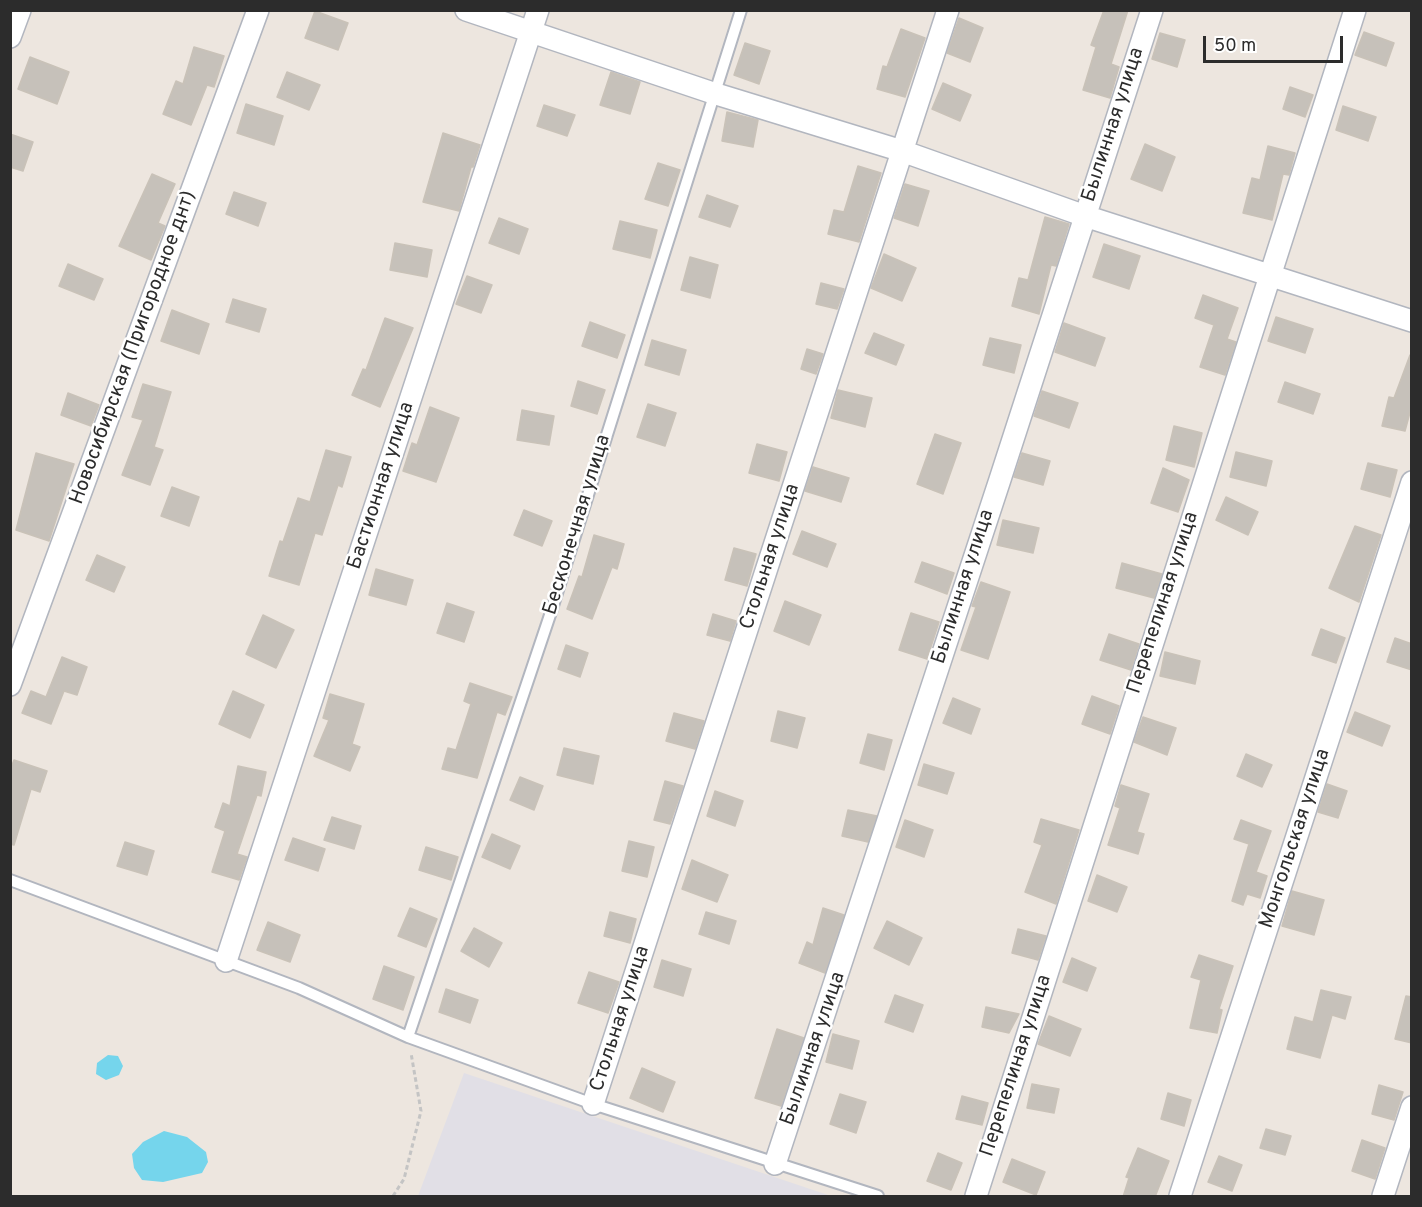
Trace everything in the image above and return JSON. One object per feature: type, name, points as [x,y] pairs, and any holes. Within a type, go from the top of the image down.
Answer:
[{"type":"street","points":[[10,37],[20,10]]},
{"type":"street","name":"Новосибирская (Пригородное днт)","points":[[10,685],[258,10]]},
{"type":"street","points":[[466,10],[530,34],[902,151],[1085,216],[1269,273],[1412,321]]},
{"type":"street","name":"Бастионная улица","points":[[226,961],[538,10]]},
{"type":"street","name":"Стольная улица","points":[[593,1104],[948,10]]},
{"type":"street","name":"Былинная улица","points":[[775,1164],[893,813],[1152,10]]},
{"type":"street","name":"Перепелиная улица","points":[[976,1197],[1269,273],[1355,10]]},
{"type":"street","name":"Монгольская улица","points":[[1180,1197],[1412,482]]},
{"type":"street","points":[[1383,1197],[1412,1107]]},
{"type":"lane","name":"Бесконечная улица","points":[[408,1037],[552,609],[741,10]]},
{"type":"lane","points":[[10,880],[299,988],[408,1037],[593,1104],[878,1197]]},
{"type":"path","points":[[393,1197],[404,1179],[421,1111],[408,1037]]},
{"type":"shaded area","points":[[464,1073],[831,1196],[418,1196]]},
{"type":"water","points":[[108,1055],[118,1056],[123,1066],[119,1075],[106,1080],[96,1074],[97,1063]]},
{"type":"water","points":[[164,1131],[187,1137],[206,1152],[208,1162],[202,1173],[163,1182],[142,1180],[134,1168],[132,1154],[143,1142]]},
{"type":"building","points":[[1104,10],[1128,10],[1111,64],[1119,67],[1110,98],[1083,90],[1096,47],[1091,45]]},
{"type":"building","points":[[315,11],[348,23],[338,50],[305,38]]},
{"type":"building","points":[[959,18],[983,28],[970,62],[947,53]]},
{"type":"building","points":[[901,29],[925,38],[905,97],[877,89],[883,66],[887,67]]},
{"type":"building","points":[[1364,32],[1394,43],[1386,66],[1355,55]]},
{"type":"building","points":[[1160,33],[1185,40],[1177,67],[1152,59]]},
{"type":"building","points":[[745,43],[770,51],[759,84],[734,75]]},
{"type":"building","points":[[194,47],[224,56],[214,87],[207,85],[191,125],[163,114],[176,81],[183,84]]},
{"type":"building","points":[[30,57],[69,72],[57,104],[18,89]]},
{"type":"building","points":[[287,72],[320,85],[309,110],[277,97]]},
{"type":"building","points":[[611,72],[640,82],[630,114],[600,105]]},
{"type":"building","points":[[943,83],[971,95],[960,121],[932,109]]},
{"type":"building","points":[[1290,87],[1313,95],[1305,117],[1283,109]]},
{"type":"building","points":[[246,104],[283,116],[274,145],[237,133]]},
{"type":"building","points":[[544,105],[575,115],[567,136],[537,126]]},
{"type":"building","points":[[1343,106],[1376,117],[1368,141],[1336,130]]},
{"type":"building","points":[[727,112],[758,120],[753,147],[722,141]]},
{"type":"building","points":[[443,133],[480,145],[473,167],[471,167],[459,211],[423,202]]},
{"type":"building","points":[[10,134],[33,142],[23,171],[10,167]]},
{"type":"building","points":[[1145,144],[1175,157],[1162,191],[1131,179]]},
{"type":"building","points":[[1268,146],[1295,153],[1289,175],[1283,174],[1272,220],[1243,213],[1252,178],[1260,180]]},
{"type":"building","points":[[658,163],[680,170],[668,206],[645,199]]},
{"type":"building","points":[[858,166],[881,173],[859,242],[828,234],[834,210],[844,212]]},
{"type":"building","points":[[152,174],[175,184],[158,223],[165,226],[151,260],[119,246]]},
{"type":"building","points":[[905,184],[929,191],[918,226],[894,218]]},
{"type":"building","points":[[234,192],[266,203],[258,226],[226,214]]},
{"type":"building","points":[[707,195],[738,206],[730,227],[699,217]]},
{"type":"building","points":[[1045,217],[1069,224],[1056,266],[1051,265],[1039,314],[1012,306],[1019,278],[1028,280]]},
{"type":"building","points":[[499,218],[528,229],[519,254],[489,243]]},
{"type":"building","points":[[620,221],[657,230],[650,258],[613,249]]},
{"type":"building","points":[[395,243],[432,250],[427,277],[390,270]]},
{"type":"building","points":[[1104,244],[1140,256],[1129,289],[1093,277]]},
{"type":"building","points":[[884,254],[916,268],[902,301],[871,288]]},
{"type":"building","points":[[690,257],[718,265],[710,298],[681,290]]},
{"type":"building","points":[[68,264],[103,279],[94,300],[59,286]]},
{"type":"building","points":[[467,276],[492,285],[481,313],[456,304]]},
{"type":"building","points":[[821,283],[844,289],[837,309],[816,304]]},
{"type":"building","points":[[1203,295],[1238,308],[1227,339],[1236,342],[1225,375],[1200,367],[1214,325],[1195,318]]},
{"type":"building","points":[[233,299],[266,309],[259,332],[226,322]]},
{"type":"building","points":[[172,310],[209,324],[199,354],[161,341]]},
{"type":"building","points":[[1276,317],[1313,329],[1305,353],[1268,341]]},
{"type":"building","points":[[385,318],[413,328],[380,407],[352,395],[363,369],[366,370]]},
{"type":"building","points":[[590,322],[625,335],[617,358],[582,346]]},
{"type":"building","points":[[1064,323],[1105,338],[1095,366],[1055,352]]},
{"type":"building","points":[[874,333],[904,345],[896,365],[865,353]]},
{"type":"building","points":[[990,338],[1021,345],[1014,373],[983,365]]},
{"type":"building","points":[[652,340],[686,350],[679,375],[645,365]]},
{"type":"building","points":[[807,349],[823,354],[816,374],[801,369]]},
{"type":"building","points":[[1410,355],[1412,405],[1405,431],[1382,426],[1389,397],[1394,398]]},
{"type":"building","points":[[578,381],[605,390],[597,414],[571,406]]},
{"type":"building","points":[[1285,382],[1320,394],[1313,414],[1278,402]]},
{"type":"building","points":[[143,384],[171,392],[154,447],[163,450],[150,485],[122,475],[143,420],[132,417]]},
{"type":"building","points":[[838,390],[872,398],[865,427],[831,418]]},
{"type":"building","points":[[1042,391],[1078,403],[1069,428],[1034,416]]},
{"type":"building","points":[[68,393],[99,405],[91,426],[61,415]]},
{"type":"building","points":[[648,404],[676,413],[665,446],[637,437]]},
{"type":"building","points":[[430,407],[459,418],[436,482],[403,471],[412,443],[417,445]]},
{"type":"building","points":[[522,410],[554,416],[549,445],[517,440]]},
{"type":"building","points":[[1174,426],[1202,433],[1194,467],[1166,460]]},
{"type":"building","points":[[935,434],[961,443],[943,494],[917,484]]},
{"type":"building","points":[[757,444],[787,452],[779,481],[749,473]]},
{"type":"building","points":[[326,450],[351,457],[342,487],[338,485],[322,535],[315,533],[299,585],[269,576],[280,541],[283,542],[298,498],[310,502]]},
{"type":"building","points":[[1236,452],[1272,461],[1266,486],[1230,477]]},
{"type":"building","points":[[36,453],[74,464],[49,541],[16,530]]},
{"type":"building","points":[[1022,453],[1050,461],[1043,485],[1014,477]]},
{"type":"building","points":[[1368,463],[1397,470],[1390,497],[1361,489]]},
{"type":"building","points":[[813,467],[849,478],[841,502],[805,491]]},
{"type":"building","points":[[1163,468],[1189,480],[1178,512],[1151,503]]},
{"type":"building","points":[[172,487],[199,497],[189,526],[161,516]]},
{"type":"building","points":[[1226,497],[1258,512],[1248,535],[1216,520]]},
{"type":"building","points":[[524,510],[552,521],[542,546],[514,535]]},
{"type":"building","points":[[1003,520],[1039,528],[1033,553],[997,545]]},
{"type":"building","points":[[1355,526],[1381,535],[1359,602],[1329,588]]},
{"type":"building","points":[[802,531],[836,544],[827,567],[793,554]]},
{"type":"building","points":[[594,535],[624,544],[617,569],[612,567],[592,619],[567,609],[579,576],[582,577]]},
{"type":"building","points":[[734,548],[756,554],[747,586],[725,580]]},
{"type":"building","points":[[97,555],[125,567],[114,592],[86,580]]},
{"type":"building","points":[[922,562],[954,573],[947,594],[915,582]]},
{"type":"building","points":[[1122,563],[1162,574],[1154,598],[1116,588]]},
{"type":"building","points":[[376,569],[413,580],[406,605],[369,595]]},
{"type":"building","points":[[981,582],[1010,592],[988,659],[961,650],[976,607],[972,606]]},
{"type":"building","points":[[785,601],[821,615],[809,645],[774,631]]},
{"type":"building","points":[[447,603],[474,612],[464,642],[437,633]]},
{"type":"building","points":[[911,613],[939,622],[927,659],[899,650]]},
{"type":"building","points":[[713,614],[736,621],[730,641],[707,635]]},
{"type":"building","points":[[263,615],[294,630],[276,668],[246,654]]},
{"type":"building","points":[[1321,629],[1345,638],[1336,663],[1312,655]]},
{"type":"building","points":[[1109,634],[1139,644],[1131,670],[1100,660]]},
{"type":"building","points":[[1395,638],[1412,644],[1412,670],[1387,662]]},
{"type":"building","points":[[566,645],[588,653],[580,677],[558,669]]},
{"type":"building","points":[[1165,652],[1200,661],[1195,684],[1160,676]]},
{"type":"building","points":[[62,657],[87,667],[77,695],[64,691],[51,724],[22,713],[31,691],[46,697]]},
{"type":"building","points":[[470,683],[512,697],[505,715],[497,712],[477,778],[442,769],[448,748],[456,750],[471,704],[464,701]]},
{"type":"building","points":[[233,691],[264,705],[250,738],[219,724]]},
{"type":"building","points":[[330,694],[364,704],[352,744],[360,747],[350,771],[314,756],[329,720],[323,718]]},
{"type":"building","points":[[1092,696],[1119,706],[1110,734],[1082,724]]},
{"type":"building","points":[[953,698],[980,709],[971,734],[943,723]]},
{"type":"building","points":[[778,711],[805,718],[797,748],[771,741]]},
{"type":"building","points":[[1355,712],[1390,726],[1382,746],[1347,732]]},
{"type":"building","points":[[674,713],[704,721],[695,749],[666,741]]},
{"type":"building","points":[[1143,717],[1176,728],[1167,755],[1134,742]]},
{"type":"building","points":[[868,734],[892,740],[884,770],[860,763]]},
{"type":"building","points":[[564,748],[599,756],[593,784],[557,775]]},
{"type":"building","points":[[1246,754],[1272,765],[1262,787],[1237,776]]},
{"type":"building","points":[[14,760],[47,771],[40,792],[31,789],[14,845],[10,844],[10,770]]},
{"type":"building","points":[[924,764],[954,773],[947,794],[918,785]]},
{"type":"building","points":[[238,766],[266,772],[261,796],[257,795],[237,854],[247,857],[239,880],[212,872],[225,831],[215,827],[223,803],[230,806]]},
{"type":"building","points":[[520,777],[543,786],[534,810],[510,800]]},
{"type":"building","points":[[665,781],[683,786],[670,824],[654,820]]},
{"type":"building","points":[[1327,784],[1347,791],[1338,818],[1318,812]]},
{"type":"building","points":[[1121,785],[1149,794],[1137,832],[1144,834],[1138,854],[1108,845],[1120,808],[1115,806]]},
{"type":"building","points":[[715,791],[743,801],[735,826],[707,816]]},
{"type":"building","points":[[848,810],[877,816],[868,842],[842,836]]},
{"type":"building","points":[[332,817],[361,826],[354,849],[324,840]]},
{"type":"building","points":[[1041,819],[1079,830],[1056,904],[1025,892],[1042,845],[1034,842]]},
{"type":"building","points":[[905,820],[933,830],[924,857],[896,847]]},
{"type":"building","points":[[1241,820],[1271,831],[1256,872],[1267,876],[1260,898],[1247,894],[1243,905],[1232,901],[1249,844],[1234,839]]},
{"type":"building","points":[[492,834],[520,846],[510,869],[482,857]]},
{"type":"building","points":[[293,838],[325,849],[318,871],[285,860]]},
{"type":"building","points":[[629,841],[654,847],[647,877],[622,871]]},
{"type":"building","points":[[125,842],[154,851],[147,875],[117,866]]},
{"type":"building","points":[[426,847],[458,857],[451,880],[419,870]]},
{"type":"building","points":[[692,860],[728,875],[717,902],[682,889]]},
{"type":"building","points":[[1097,875],[1127,887],[1117,912],[1088,901]]},
{"type":"building","points":[[1292,891],[1324,900],[1314,935],[1282,926]]},
{"type":"building","points":[[410,908],[437,919],[426,947],[398,936]]},
{"type":"building","points":[[823,908],[844,915],[825,973],[799,963],[807,942],[813,945]]},
{"type":"building","points":[[610,912],[636,919],[630,943],[604,936]]},
{"type":"building","points":[[706,912],[736,921],[729,944],[699,934]]},
{"type":"building","points":[[887,921],[922,938],[909,965],[874,948]]},
{"type":"building","points":[[268,922],[300,935],[290,962],[257,950]]},
{"type":"building","points":[[474,928],[502,943],[489,967],[461,951]]},
{"type":"building","points":[[1018,929],[1046,936],[1038,960],[1012,953]]},
{"type":"building","points":[[1199,955],[1233,966],[1219,1009],[1222,1010],[1217,1033],[1190,1028],[1201,980],[1191,977]]},
{"type":"building","points":[[1072,958],[1096,968],[1087,991],[1063,982]]},
{"type":"building","points":[[662,960],[691,969],[683,996],[654,987]]},
{"type":"building","points":[[384,966],[414,977],[403,1010],[373,999]]},
{"type":"building","points":[[589,972],[619,982],[608,1013],[578,1003]]},
{"type":"building","points":[[446,989],[478,1000],[470,1023],[439,1012]]},
{"type":"building","points":[[1321,990],[1351,997],[1345,1019],[1332,1015],[1320,1058],[1287,1049],[1295,1017],[1313,1022]]},
{"type":"building","points":[[895,995],[923,1005],[913,1032],[885,1022]]},
{"type":"building","points":[[1406,996],[1412,997],[1412,1043],[1395,1039]]},
{"type":"building","points":[[986,1007],[1019,1014],[1009,1033],[982,1027]]},
{"type":"building","points":[[1049,1016],[1081,1029],[1070,1056],[1038,1044]]},
{"type":"building","points":[[777,1029],[804,1038],[781,1106],[755,1098]]},
{"type":"building","points":[[833,1034],[859,1041],[852,1069],[826,1062]]},
{"type":"building","points":[[642,1068],[675,1082],[663,1112],[630,1098]]},
{"type":"building","points":[[1032,1084],[1059,1089],[1054,1113],[1027,1108]]},
{"type":"building","points":[[1379,1085],[1403,1092],[1394,1120],[1372,1114]]},
{"type":"building","points":[[1168,1093],[1191,1100],[1184,1126],[1161,1119]]},
{"type":"building","points":[[840,1094],[866,1102],[856,1133],[830,1124]]},
{"type":"building","points":[[962,1096],[988,1103],[982,1125],[956,1119]]},
{"type":"building","points":[[1266,1129],[1291,1136],[1285,1155],[1260,1148]]},
{"type":"building","points":[[1362,1140],[1385,1148],[1375,1179],[1352,1171]]},
{"type":"building","points":[[1138,1148],[1169,1161],[1155,1197],[1123,1197],[1129,1178],[1126,1177]]},
{"type":"building","points":[[938,1153],[962,1163],[951,1190],[927,1181]]},
{"type":"building","points":[[1219,1156],[1242,1165],[1232,1191],[1208,1182]]},
{"type":"building","points":[[1012,1159],[1045,1172],[1036,1195],[1003,1182]]}]
